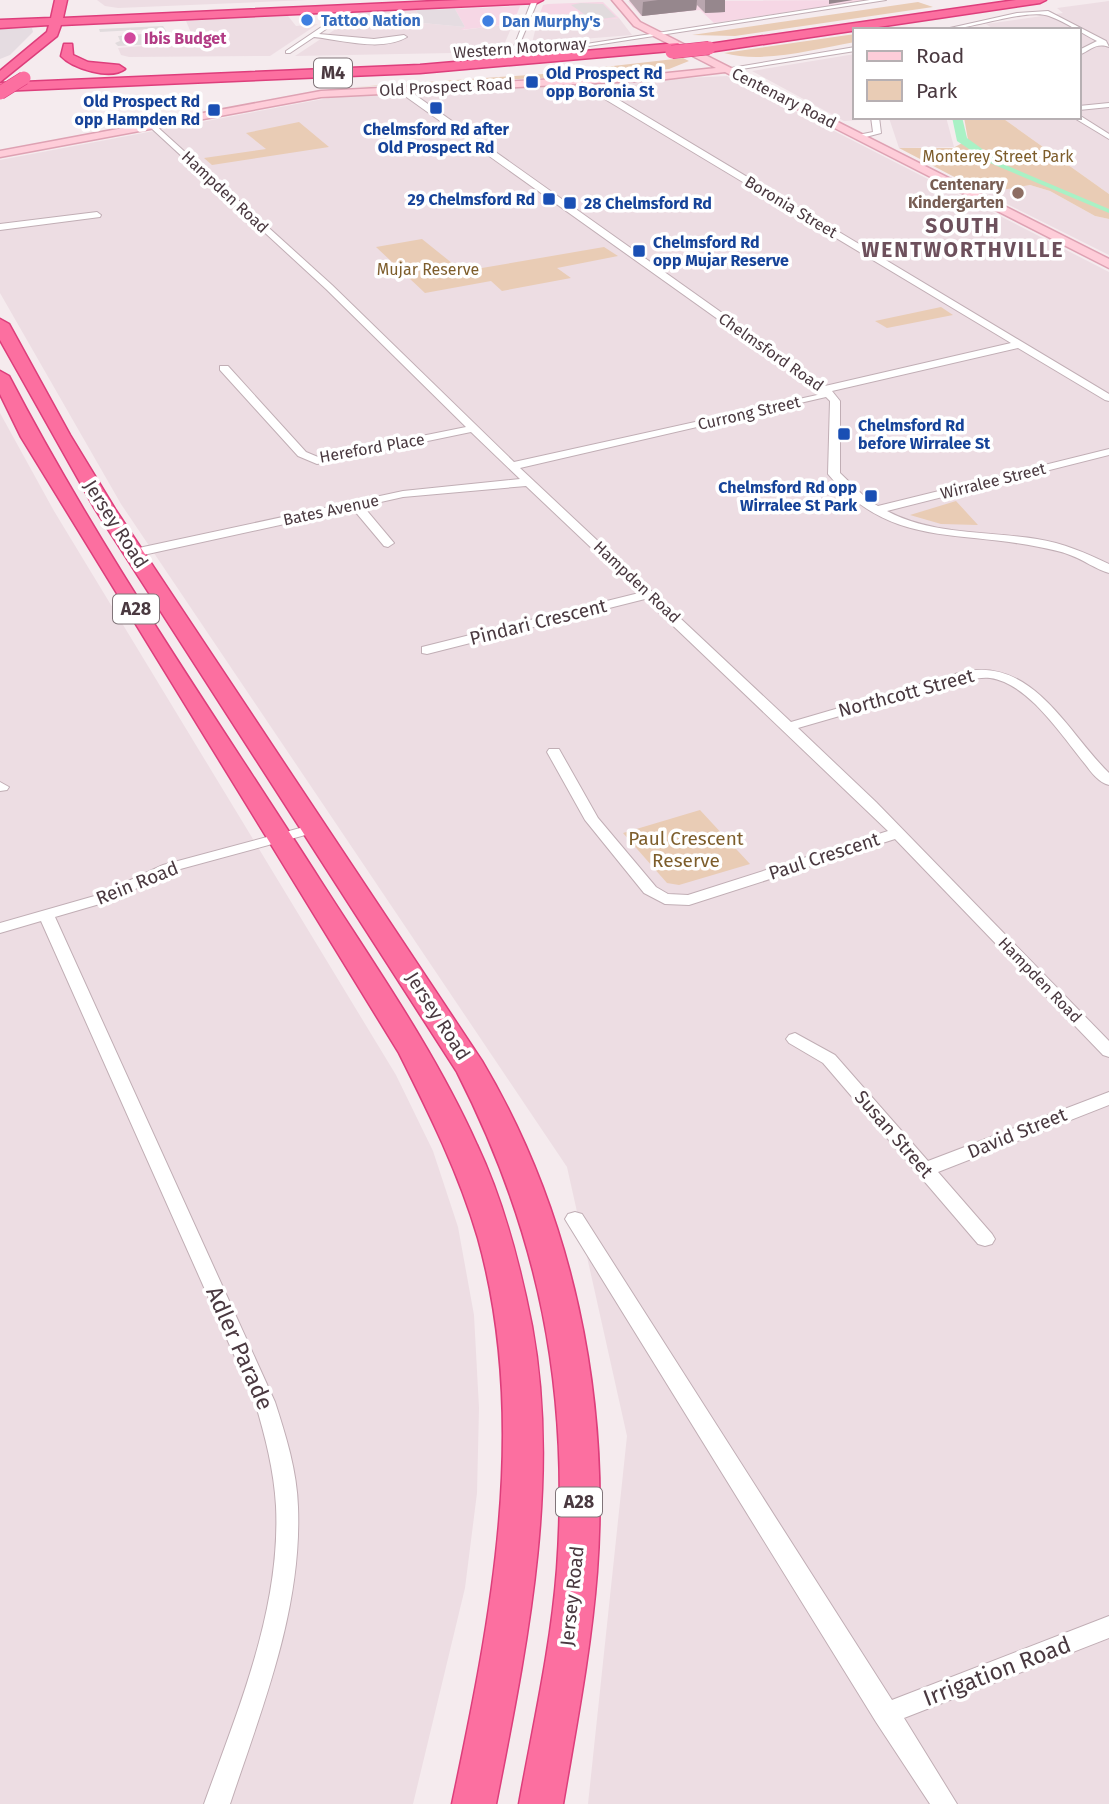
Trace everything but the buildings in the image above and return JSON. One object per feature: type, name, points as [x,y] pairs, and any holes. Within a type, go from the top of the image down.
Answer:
[{"type":"highway","points":[[83,16],[376,0]]},
{"type":"highway","points":[[0,18],[60,12],[83,16],[137,18],[536,0]]},
{"type":"highway","name":"Western Motorway","points":[[0,91],[432,68],[705,46],[944,12],[1008,0]]},
{"type":"highway","name":"Western Motorway","points":[[967,8],[1041,6]]},
{"type":"highway","points":[[0,24],[29,23],[60,12]]},
{"type":"highway","points":[[3,75],[46,41],[53,33],[60,12]]},
{"type":"highway","points":[[83,16],[63,51],[67,56],[82,64],[160,69]]},
{"type":"highway","points":[[29,23],[46,28],[46,41]]},
{"type":"highway","points":[[3,75],[444,61],[670,49]]},
{"type":"highway","name":"Western Motorway","points":[[0,91],[402,74],[570,62],[670,49]]},
{"type":"highway","points":[[232,92],[494,73],[570,62]]},
{"type":"highway","points":[[0,91],[31,73]]},
{"type":"highway","name":"Jersey Road","points":[[0,324],[60,435],[134,553],[297,832],[453,1120],[481,1194],[507,1286],[522,1401],[524,1462],[521,1535],[499,1686],[474,1804]]},
{"type":"highway","name":"Jersey Road","points":[[0,376],[56,479],[297,832],[471,1069],[499,1116],[534,1202],[555,1272],[568,1342],[578,1443],[579,1495],[577,1568],[568,1646],[541,1804]]},
{"type":"main road","name":"Centenary Road","points":[[616,0],[637,23],[1109,264]]},
{"type":"main road","name":"Old Prospect Road","points":[[0,154],[311,95],[581,81],[729,69]]},
{"type":"street","points":[[515,48],[536,0]]},
{"type":"street","points":[[589,44],[883,0]]},
{"type":"street","points":[[952,28],[1041,6],[1080,28]]},
{"type":"street","points":[[288,52],[354,8]]},
{"type":"street","points":[[1081,29],[1106,43]]},
{"type":"street","points":[[314,35],[380,40],[398,40],[404,37]]},
{"type":"street","points":[[1081,53],[1093,44],[1106,43]]},
{"type":"street","points":[[729,69],[853,49]]},
{"type":"street","name":"Boronia Street","points":[[581,81],[1109,398]]},
{"type":"street","name":"Chelmsford Road","points":[[401,89],[827,392],[835,401],[834,474],[876,510],[893,520],[926,531],[1013,537],[1051,545],[1109,569]]},
{"type":"street","points":[[1081,108],[1109,105]]},
{"type":"street","points":[[1081,118],[1109,137]]},
{"type":"street","points":[[861,137],[877,133],[875,119]]},
{"type":"street","name":"Hampden Road","points":[[153,125],[650,594],[898,833],[1109,1051]]},
{"type":"street","points":[[0,227],[97,215]]},
{"type":"street","name":"Currong Street","points":[[512,466],[821,397],[830,386],[1022,344]]},
{"type":"street","name":"Hereford Place","points":[[224,368],[302,454],[317,461],[475,428]]},
{"type":"street","name":"Wirralee Street","points":[[876,510],[1109,452]]},
{"type":"street","name":"Bates Avenue","points":[[134,553],[436,489],[529,482]]},
{"type":"street","points":[[356,505],[388,543]]},
{"type":"street","name":"Pindari Crescent","points":[[427,650],[650,594]]},
{"type":"street","name":"Northcott Street","points":[[787,727],[967,675],[989,673],[1015,682],[1049,710],[1109,781]]},
{"type":"street","points":[[554,752],[592,820],[650,890],[668,900],[660,916]]},
{"type":"street","name":"Rein Road","points":[[0,928],[117,894],[160,871],[297,832]]},
{"type":"street","name":"Paul Crescent","points":[[668,900],[689,900],[898,833]]},
{"type":"street","name":"Adler Parade","points":[[47,914],[265,1402],[284,1467],[289,1530],[283,1594],[217,1804]]},
{"type":"street","name":"Susan Street","points":[[795,1039],[829,1059],[985,1239]]},
{"type":"street","name":"David Street","points":[[926,1170],[1109,1098]]},
{"type":"street","points":[[575,1219],[944,1804]]},
{"type":"street","name":"Irrigation Road","points":[[885,1714],[1109,1627]]},
{"type":"shaded area","points":[[97,0],[308,0],[118,8],[105,6]]},
{"type":"shaded area","points":[[868,0],[714,23],[700,10],[641,16],[628,1]]},
{"type":"shaded area","points":[[1109,1],[1109,194],[1004,119],[1081,119],[1081,28],[992,28],[986,24],[1063,13],[1057,8]]},
{"type":"shaded area","points":[[603,2],[619,18],[581,23],[582,17],[538,19],[543,5]]},
{"type":"shaded area","points":[[603,4],[616,17],[586,21],[583,19],[588,18],[585,16],[544,18],[541,15],[584,14],[571,5]]},
{"type":"shaded area","points":[[520,6],[513,24],[460,30],[465,27],[455,9]]},
{"type":"shaded area","points":[[455,9],[465,27],[422,23],[416,10]]},
{"type":"shaded area","points":[[416,10],[422,23],[465,27],[462,30],[513,24],[503,47],[452,53],[295,56],[360,13]]},
{"type":"shaded area","points":[[288,16],[296,26],[318,24],[270,56],[129,57],[121,55],[118,48],[195,42],[186,21]]},
{"type":"shaded area","points":[[582,16],[581,22],[619,18],[632,35],[532,43],[538,19]]},
{"type":"shaded area","points":[[163,26],[174,43],[118,46],[115,43],[120,41],[118,36],[155,33],[152,29],[100,32],[99,29]]},
{"type":"shaded area","points":[[32,28],[33,32],[10,55],[0,59],[0,29]]},
{"type":"shaded area","points":[[853,54],[853,119],[874,119],[844,121],[752,71]]},
{"type":"shaded area","points":[[727,76],[1109,272],[1109,1804],[588,1804],[627,1436],[567,1167],[121,504],[0,293],[0,160],[339,96]]},
{"type":"shaded area","points":[[889,119],[947,119],[954,147],[899,148]]},
{"type":"shaded area","points":[[952,119],[962,119],[967,138],[1003,164],[1109,209],[1109,213],[990,163],[957,141]]},
{"type":"shaded area","points":[[1030,185],[1050,191],[1095,216],[1109,219],[1109,255],[985,193]]},
{"type":"shaded area","points":[[0,413],[54,511],[396,1075],[433,1151],[458,1227],[474,1315],[479,1408],[477,1493],[465,1588],[413,1804],[0,1804]]},
{"type":"green space","points":[[918,2],[933,7],[735,36],[692,35]]},
{"type":"green space","points":[[853,34],[853,42],[790,54],[756,57],[724,53]]},
{"type":"green space","points":[[683,58],[689,61],[669,69],[623,74],[355,87],[543,74]]},
{"type":"green space","name":"Monterey Street Park","points":[[964,119],[1004,119],[1109,194],[1109,219],[1095,216],[1050,191],[1030,185],[985,193],[899,148],[953,148],[968,140]]},
{"type":"green space","points":[[299,122],[329,147],[212,165],[204,158],[266,149],[246,133]]},
{"type":"green space","name":"Mujar Reserve","points":[[422,239],[468,276],[481,273],[476,269],[604,247],[618,256],[557,268],[571,278],[502,291],[491,281],[425,293],[376,247]]},
{"type":"green space","points":[[941,307],[953,315],[887,328],[875,321]]},
{"type":"green space","points":[[956,501],[978,525],[941,524],[910,515]]},
{"type":"green space","name":"Paul Crescent Reserve","points":[[700,810],[750,864],[679,885],[667,883],[623,833]]},
{"type":"place","name":"Tattoo Nation","points":[[307,20]]},
{"type":"place","name":"Dan Murphy's","points":[[488,21]]},
{"type":"place","name":"Ibis Budget","points":[[130,38]]},
{"type":"place","name":"Old Prospect Rd opp Boronia St","points":[[532,82]]},
{"type":"place","name":"Chelmsford Rd after Old Prospect Rd","points":[[436,108]]},
{"type":"place","name":"Old Prospect Rd opp Hampden Rd","points":[[214,110]]},
{"type":"place","name":"Centenary Kindergarten","points":[[1018,193]]},
{"type":"place","name":"29 Chelmsford Rd","points":[[549,199]]},
{"type":"place","name":"28 Chelmsford Rd","points":[[570,203]]},
{"type":"place","name":"Chelmsford Rd opp Mujar Reserve","points":[[639,251]]},
{"type":"place","name":"Chelmsford Rd before Wirralee St","points":[[844,434]]},
{"type":"place","name":"Chelmsford Rd opp Wirralee St Park","points":[[871,496]]},
{"type":"district","name":"SOUTH WENTWORTHVILLE","points":[[963,238]]}]
